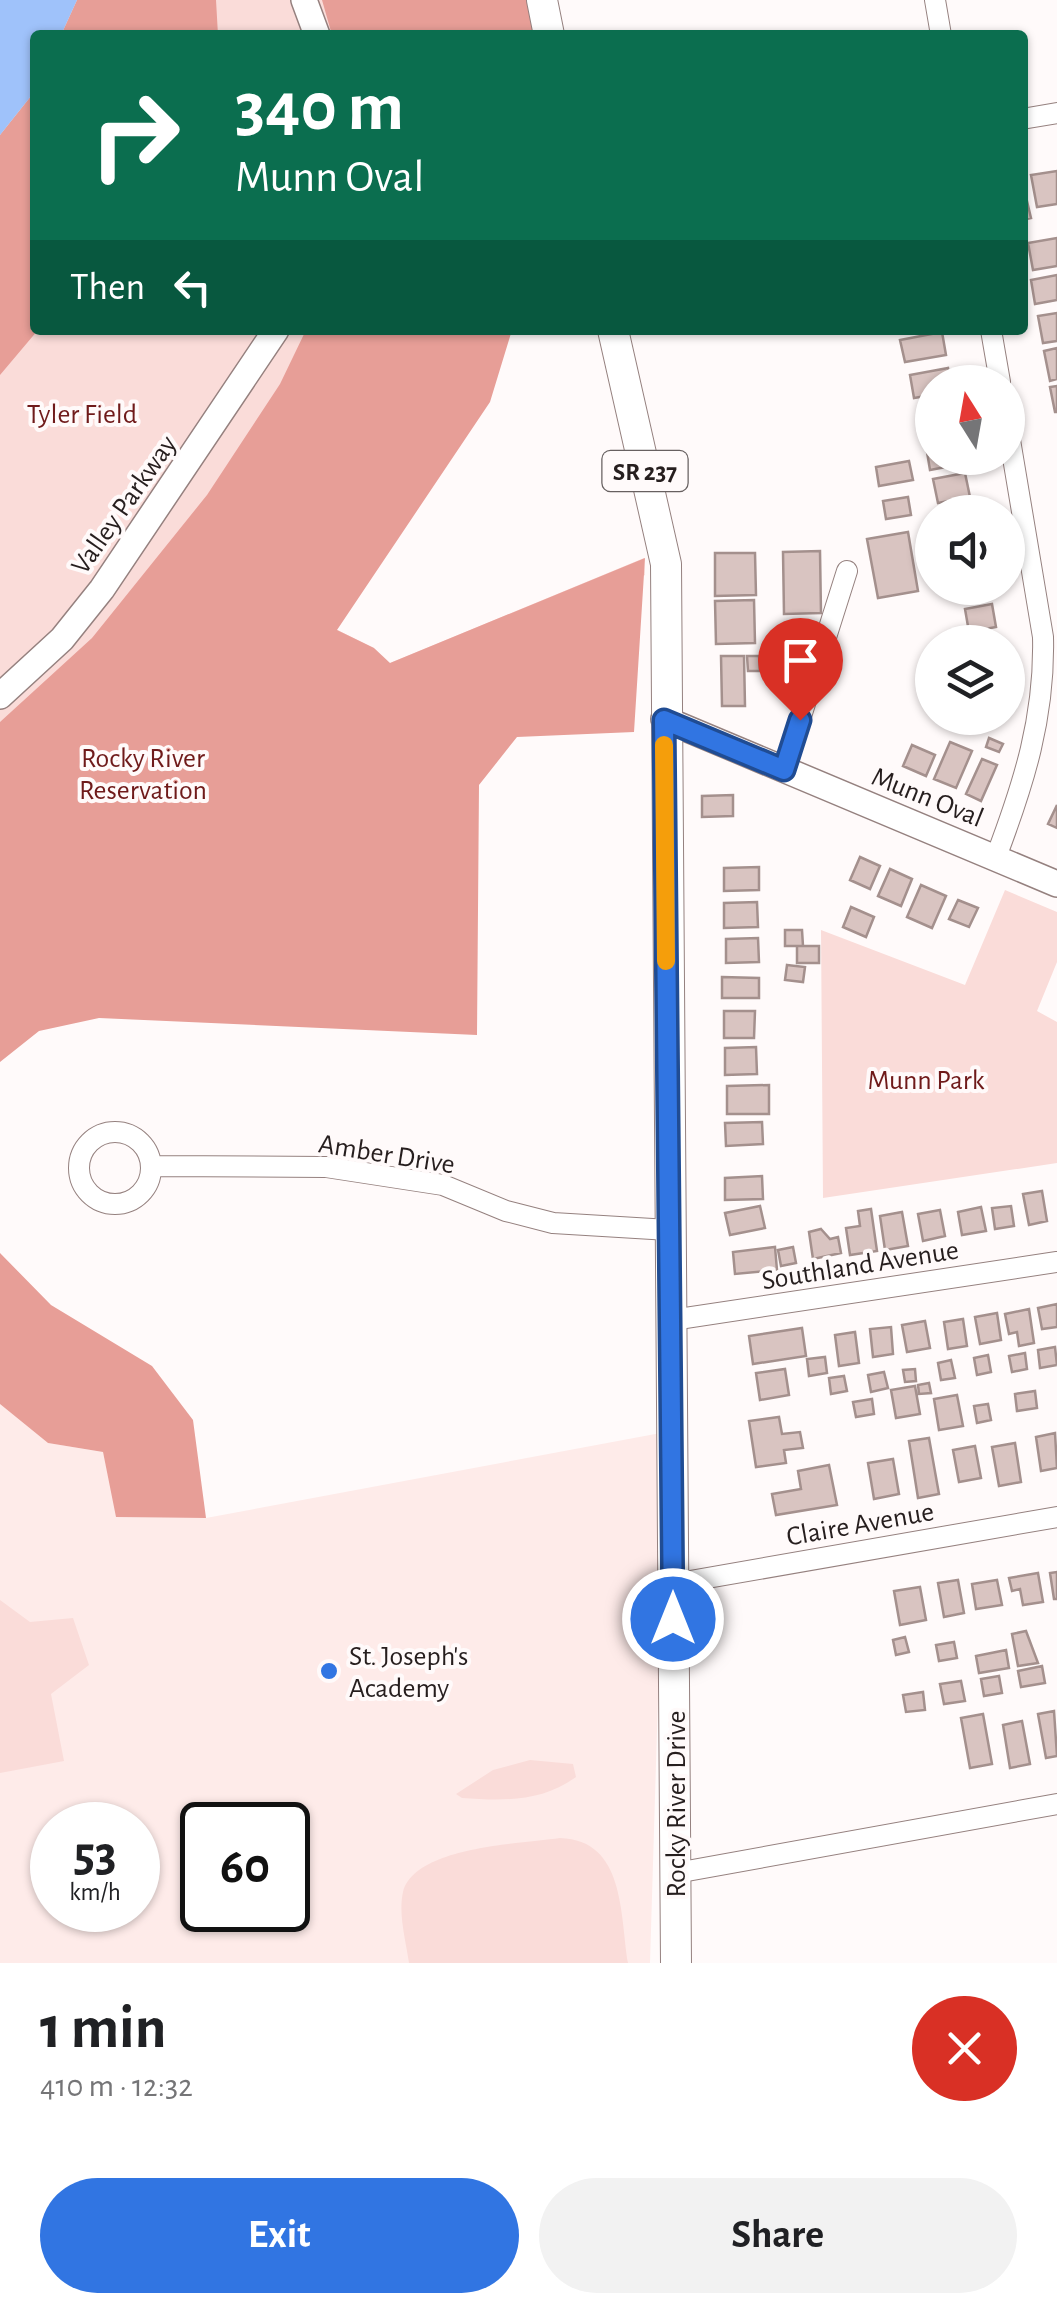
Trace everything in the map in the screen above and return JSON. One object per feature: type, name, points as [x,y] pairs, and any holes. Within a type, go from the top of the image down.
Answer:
[{"type":"main road","points":[[542,0],[548,30]]},
{"type":"main road","name":"Rocky River Drive","points":[[615,335],[666,564],[664,720],[676,1963]]},
{"type":"street","points":[[304,0],[315,30]]},
{"type":"street","points":[[935,0],[939,30]]},
{"type":"street","points":[[1028,119],[1057,113]]},
{"type":"street","name":"Valley Parkway","points":[[0,696],[62,639],[102,589],[273,335]]},
{"type":"street","points":[[992,335],[997,365]]},
{"type":"street","points":[[996,857],[1030,767],[1044,672],[1043,637],[1016,475]]},
{"type":"street","points":[[784,770],[848,571]]},
{"type":"street","name":"Munn Oval","points":[[664,720],[1057,884]]},
{"type":"street","name":"Amber Drive","points":[[151,1166],[345,1169],[443,1185],[506,1211],[553,1223],[669,1230]]},
{"type":"street","name":"Southland Avenue","points":[[672,1320],[1057,1262]]},
{"type":"street","name":"Claire Avenue","points":[[673,1584],[1057,1516]]},
{"type":"street","points":[[676,1872],[1057,1804]]},
{"type":"shaded area","name":"St. Joseph's Academy","points":[[0,1404],[48,1443],[103,1452],[117,1517],[206,1518],[666,1432],[650,1963],[0,1963]]},
{"type":"green space","name":"Rocky River Reservation","points":[[0,0],[541,0],[547,30],[30,30],[30,335],[375,335],[202,563],[374,648],[339,651],[390,663],[644,558],[645,575],[0,960]]},
{"type":"green space","points":[[77,0],[216,0],[218,30],[63,30]]},
{"type":"green space","points":[[322,0],[540,0],[545,30],[331,30]]},
{"type":"green space","points":[[30,97],[30,335],[34,335],[0,375],[0,135]]},
{"type":"green space","points":[[304,335],[510,335],[490,402],[337,630],[374,648],[390,663],[645,558],[634,732],[517,737],[479,785],[477,1035],[99,1018],[39,1031],[0,1062],[0,722],[92,638],[207,495],[280,384]]},
{"type":"green space","name":"Munn Park","points":[[1005,890],[1057,912],[1057,962],[1037,1011],[1057,1022],[1057,1163],[823,1198],[821,930],[965,985]]},
{"type":"green space","points":[[0,1253],[51,1305],[152,1366],[193,1420],[206,1518],[116,1517],[103,1452],[48,1443],[0,1404]]},
{"type":"green space","points":[[0,1600],[30,1622],[73,1618],[89,1665],[51,1694],[64,1761],[0,1773]]},
{"type":"green space","points":[[530,1760],[573,1764],[576,1777],[550,1791],[522,1798],[477,1799],[456,1794],[493,1770]]},
{"type":"green space","points":[[560,1838],[581,1842],[597,1851],[608,1866],[620,1902],[628,1963],[409,1963],[401,1909],[403,1892],[412,1877],[447,1856]]},
{"type":"water","points":[[0,0],[77,0],[63,30],[30,30],[30,97],[0,135]]},
{"type":"building","points":[[1057,171],[1057,204],[1037,207],[1031,175]]},
{"type":"building","points":[[1057,238],[1057,266],[1033,270],[1028,243]]},
{"type":"building","points":[[1057,275],[1057,300],[1035,304],[1031,280]]},
{"type":"building","points":[[1057,313],[1057,341],[1043,343],[1038,316]]},
{"type":"building","points":[[943,335],[946,355],[905,362],[900,340]]},
{"type":"building","points":[[1057,348],[1057,379],[1050,381],[1044,351]]},
{"type":"building","points":[[915,374],[915,398],[914,398],[910,375]]},
{"type":"building","points":[[1057,386],[1057,412],[1055,412],[1050,387]]},
{"type":"building","points":[[909,461],[913,480],[879,486],[876,467]]},
{"type":"building","points":[[965,475],[970,495],[936,495],[933,479]]},
{"type":"building","points":[[908,497],[911,515],[886,519],[883,501]]},
{"type":"building","points":[[908,532],[915,592],[878,598],[867,539]]},
{"type":"building","points":[[820,551],[821,613],[784,614],[783,552]]},
{"type":"building","points":[[715,553],[755,553],[756,595],[715,596]]},
{"type":"building","points":[[754,600],[755,643],[716,644],[715,601]]},
{"type":"building","points":[[992,605],[996,625],[968,625],[965,609]]},
{"type":"building","points":[[721,656],[744,656],[745,706],[722,706]]},
{"type":"building","points":[[747,656],[759,656],[760,671],[748,671]]},
{"type":"building","points":[[989,738],[1003,744],[999,752],[986,747]]},
{"type":"building","points":[[950,742],[972,751],[956,788],[934,779]]},
{"type":"building","points":[[912,745],[935,755],[926,776],[903,766]]},
{"type":"building","points":[[982,759],[997,765],[981,801],[966,794]]},
{"type":"building","points":[[733,795],[733,816],[702,817],[702,796]]},
{"type":"building","points":[[1057,805],[1057,828],[1048,824]]},
{"type":"building","points":[[860,857],[880,866],[870,889],[850,880]]},
{"type":"building","points":[[759,867],[759,890],[724,891],[724,868]]},
{"type":"building","points":[[890,869],[912,879],[901,906],[878,896]]},
{"type":"building","points":[[921,885],[946,896],[932,928],[907,917]]},
{"type":"building","points":[[958,900],[978,908],[969,927],[949,919]]},
{"type":"building","points":[[757,902],[758,927],[724,928],[724,903]]},
{"type":"building","points":[[851,907],[874,917],[866,937],[843,927]]},
{"type":"building","points":[[785,930],[802,930],[803,946],[785,946]]},
{"type":"building","points":[[758,938],[759,962],[726,963],[726,939]]},
{"type":"building","points":[[797,946],[819,946],[819,963],[797,963]]},
{"type":"building","points":[[787,965],[805,967],[803,982],[785,980]]},
{"type":"building","points":[[722,977],[759,978],[759,998],[722,998]]},
{"type":"building","points":[[724,1011],[755,1011],[754,1038],[724,1038]]},
{"type":"building","points":[[756,1047],[757,1074],[725,1075],[725,1048]]},
{"type":"building","points":[[769,1085],[769,1114],[727,1114],[727,1086]]},
{"type":"building","points":[[762,1122],[763,1144],[726,1146],[725,1123]]},
{"type":"building","points":[[762,1176],[763,1199],[725,1200],[725,1178]]},
{"type":"building","points":[[1042,1191],[1047,1221],[1029,1225],[1023,1194]]},
{"type":"building","points":[[760,1206],[765,1228],[730,1235],[725,1213]]},
{"type":"building","points":[[1011,1206],[1014,1226],[995,1229],[992,1208]]},
{"type":"building","points":[[981,1207],[986,1231],[962,1235],[958,1212]]},
{"type":"building","points":[[871,1209],[877,1251],[850,1255],[846,1228],[860,1226],[858,1211]]},
{"type":"building","points":[[940,1210],[945,1236],[923,1241],[918,1214]]},
{"type":"building","points":[[902,1212],[908,1246],[885,1250],[880,1216]]},
{"type":"building","points":[[821,1229],[830,1239],[838,1237],[841,1253],[813,1259],[809,1232]]},
{"type":"building","points":[[775,1247],[777,1270],[735,1274],[733,1252]]},
{"type":"building","points":[[793,1247],[796,1263],[781,1266],[778,1250]]},
{"type":"building","points":[[1057,1304],[1057,1327],[1042,1329],[1038,1308]]},
{"type":"building","points":[[1029,1309],[1034,1343],[1019,1346],[1017,1332],[1009,1334],[1005,1314]]},
{"type":"building","points":[[997,1313],[1001,1340],[980,1344],[975,1317]]},
{"type":"building","points":[[963,1319],[967,1346],[948,1349],[944,1322]]},
{"type":"building","points":[[925,1321],[930,1348],[907,1352],[902,1325]]},
{"type":"building","points":[[891,1327],[893,1354],[873,1357],[870,1329]]},
{"type":"building","points":[[802,1328],[806,1356],[753,1364],[749,1336]]},
{"type":"building","points":[[855,1332],[859,1363],[839,1366],[835,1335]]},
{"type":"building","points":[[1055,1347],[1057,1365],[1040,1368],[1038,1350]]},
{"type":"building","points":[[1025,1353],[1027,1369],[1012,1372],[1009,1356]]},
{"type":"building","points":[[988,1355],[991,1372],[977,1375],[974,1358]]},
{"type":"building","points":[[825,1357],[827,1373],[809,1376],[807,1359]]},
{"type":"building","points":[[951,1360],[955,1378],[941,1380],[938,1363]]},
{"type":"building","points":[[785,1369],[789,1395],[760,1400],[756,1373]]},
{"type":"building","points":[[915,1369],[916,1381],[905,1382],[903,1370]]},
{"type":"building","points":[[884,1372],[888,1388],[871,1392],[868,1375]]},
{"type":"building","points":[[844,1376],[847,1391],[831,1394],[829,1378]]},
{"type":"building","points":[[929,1383],[931,1393],[919,1394],[918,1385]]},
{"type":"building","points":[[915,1386],[920,1414],[896,1418],[891,1390]]},
{"type":"building","points":[[1035,1391],[1037,1408],[1017,1411],[1015,1394]]},
{"type":"building","points":[[957,1395],[963,1426],[939,1430],[934,1399]]},
{"type":"building","points":[[872,1399],[874,1414],[856,1417],[853,1402]]},
{"type":"building","points":[[988,1404],[991,1420],[977,1423],[974,1406]]},
{"type":"building","points":[[779,1417],[782,1434],[800,1432],[803,1448],[784,1450],[786,1463],[756,1467],[749,1421]]},
{"type":"building","points":[[1055,1433],[1057,1468],[1041,1471],[1036,1437]]},
{"type":"building","points":[[929,1438],[939,1494],[918,1498],[909,1441]]},
{"type":"building","points":[[1015,1443],[1021,1482],[999,1486],[992,1447]]},
{"type":"building","points":[[975,1446],[981,1478],[959,1482],[953,1450]]},
{"type":"building","points":[[893,1459],[899,1494],[874,1499],[868,1463]]},
{"type":"building","points":[[829,1465],[837,1505],[776,1515],[772,1494],[801,1489],[798,1471]]},
{"type":"building","points":[[1057,1572],[1057,1599],[1054,1599],[1050,1573]]},
{"type":"building","points":[[1038,1573],[1043,1602],[1023,1605],[1020,1589],[1012,1591],[1009,1578]]},
{"type":"building","points":[[958,1580],[964,1613],[944,1617],[938,1583]]},
{"type":"building","points":[[997,1580],[1002,1605],[976,1609],[972,1584]]},
{"type":"building","points":[[920,1587],[926,1620],[900,1625],[894,1591]]},
{"type":"building","points":[[1026,1631],[1038,1663],[1018,1666],[1012,1634]]},
{"type":"building","points":[[905,1637],[909,1652],[896,1655],[893,1640]]},
{"type":"building","points":[[954,1642],[957,1658],[939,1661],[936,1645]]},
{"type":"building","points":[[1006,1650],[1009,1668],[979,1673],[976,1656]]},
{"type":"building","points":[[1042,1666],[1045,1683],[1021,1687],[1018,1671]]},
{"type":"building","points":[[999,1676],[1002,1693],[984,1696],[981,1679]]},
{"type":"building","points":[[961,1681],[965,1701],[944,1704],[940,1684]]},
{"type":"building","points":[[923,1692],[925,1710],[906,1712],[903,1695]]},
{"type":"building","points":[[1054,1711],[1057,1756],[1046,1758],[1038,1714]]},
{"type":"building","points":[[983,1714],[992,1764],[970,1768],[961,1718]]},
{"type":"building","points":[[1022,1721],[1030,1764],[1010,1768],[1003,1725]]},
{"type":"slow traffic","points":[[664,745],[666,961]]},
{"type":"place","name":"St. Joseph's Academy","points":[[329,1671]]},
{"type":"route","points":[[673,1619],[664,720],[784,770],[800,720]]},
{"type":"park label","name":"Tyler Field","points":[[82,413]]}]
